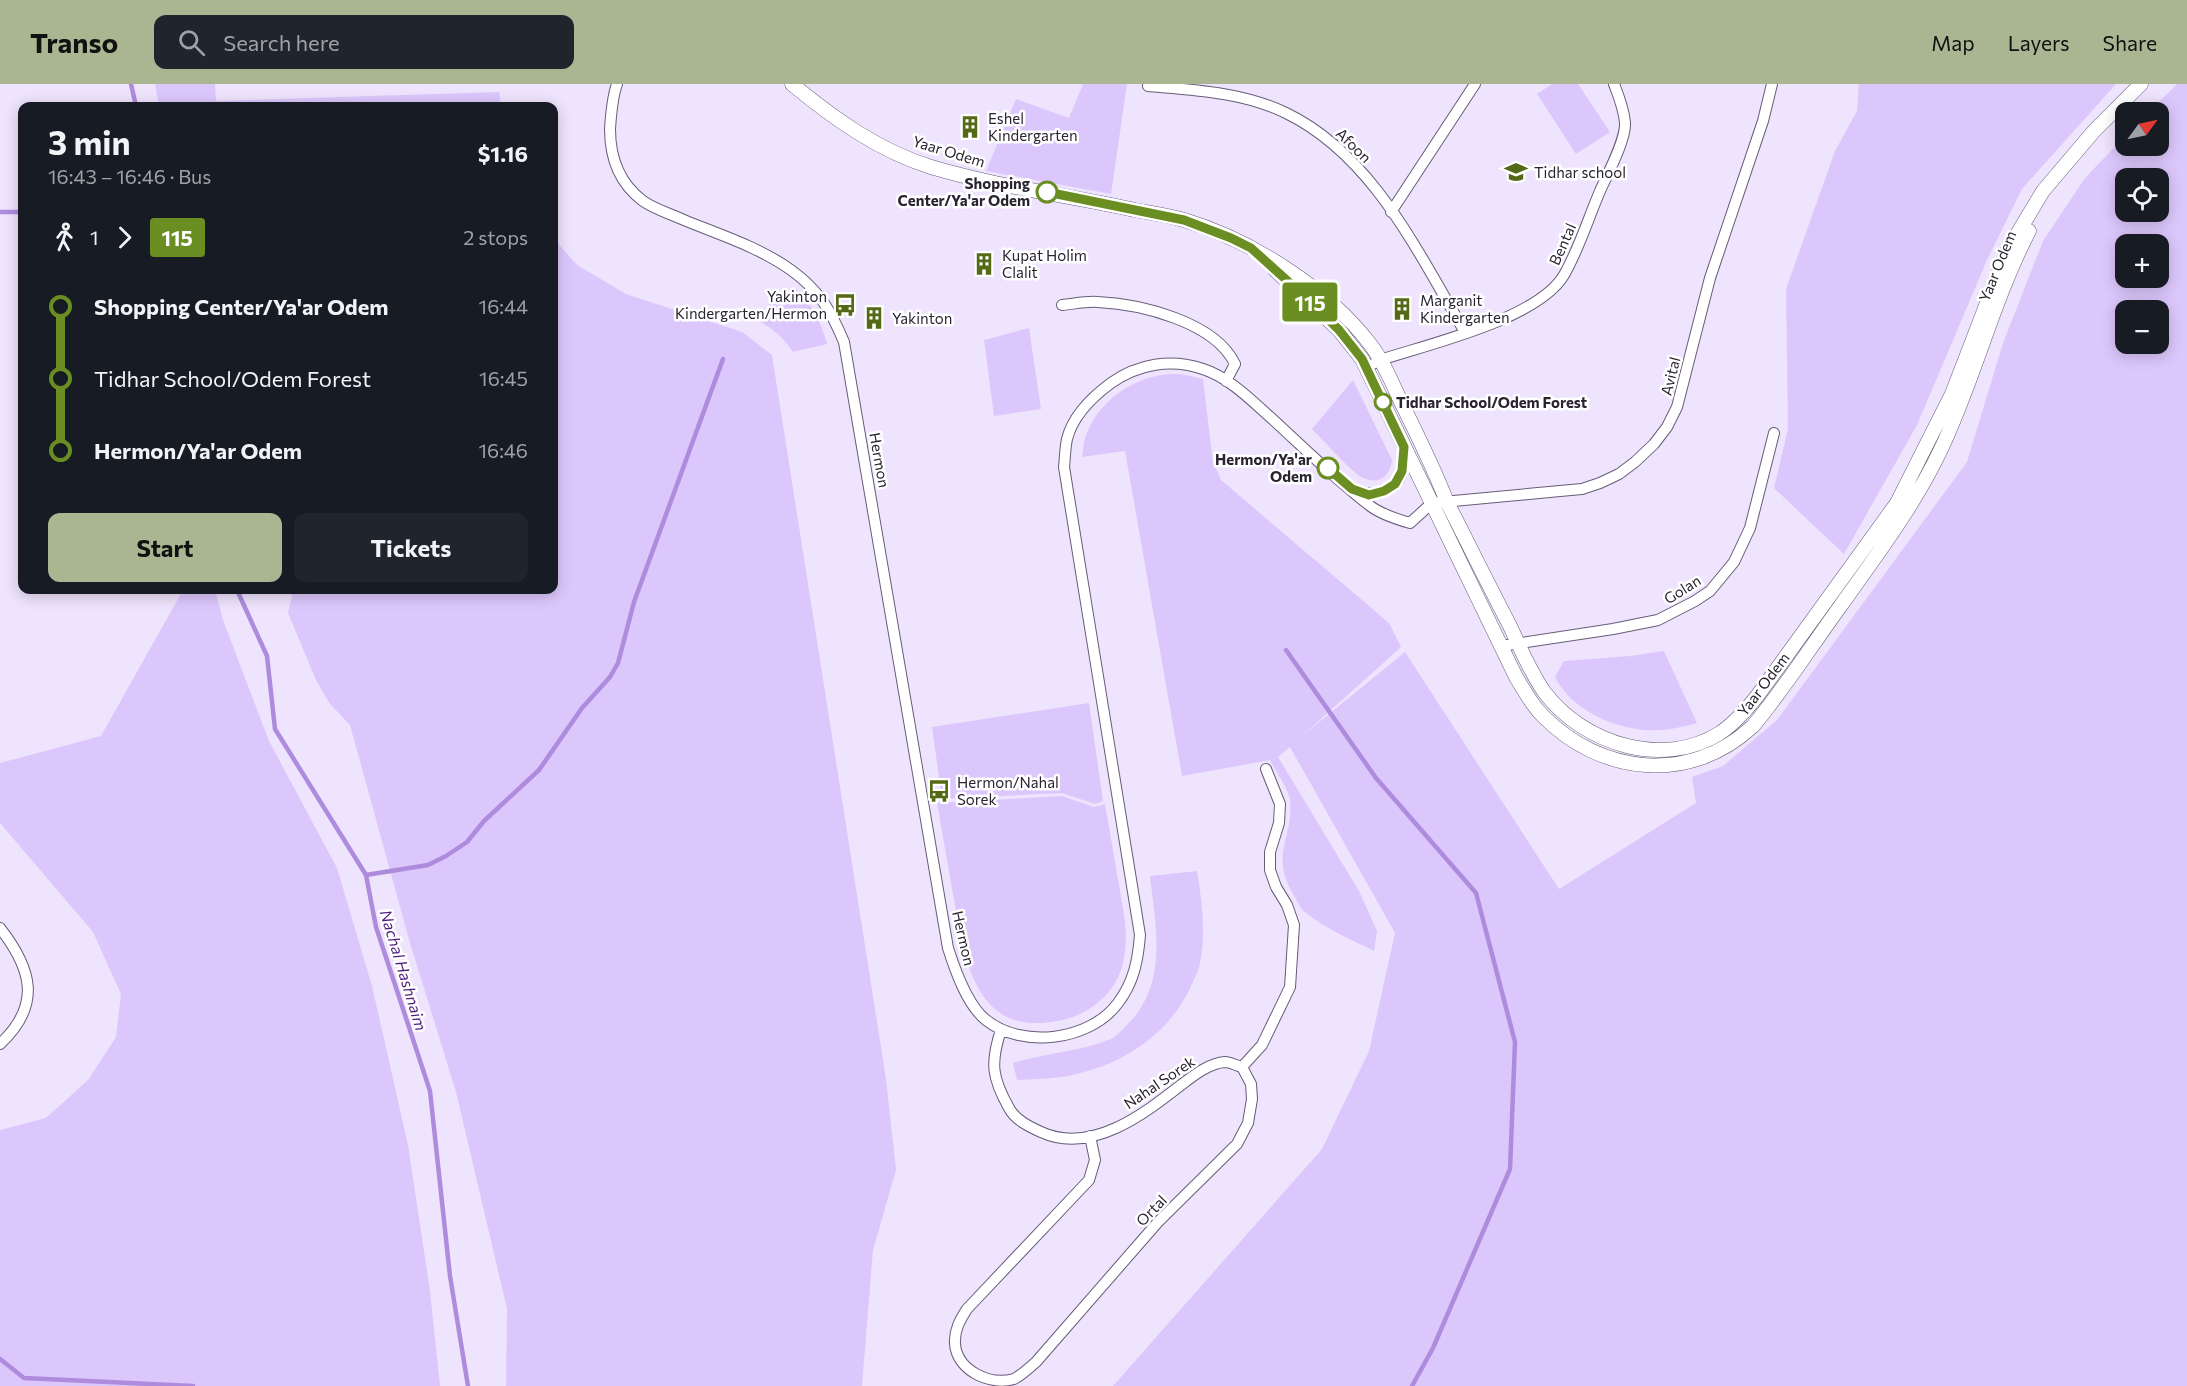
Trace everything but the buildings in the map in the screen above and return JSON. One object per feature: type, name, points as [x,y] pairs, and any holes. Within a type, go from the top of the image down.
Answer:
[{"type":"street","name":"Hermon","points":[[616,84],[610,142],[614,164],[626,184],[644,201],[766,254],[792,270],[815,290],[831,312],[844,342],[948,948],[956,972],[969,997],[984,1019],[1001,1030],[1023,1037],[1050,1037],[1081,1030],[1100,1019],[1117,1005],[1129,986],[1138,962],[1140,934],[1064,467],[1067,439],[1077,415],[1097,393],[1121,376],[1149,365],[1176,363],[1205,369],[1249,397],[1370,506],[1395,519],[1410,523],[1432,503]]},
{"type":"street","name":"Yaar Odem","points":[[792,84],[824,111],[872,142],[930,166],[1004,184],[1184,220],[1251,248],[1326,297],[1354,325],[1380,360],[1448,502],[1544,691],[1557,706],[1587,729],[1613,741],[1640,749],[1672,750],[1703,741],[1730,726],[1758,695],[1897,503],[1952,394],[2007,251],[2043,191],[2094,131],[2141,84]]},
{"type":"street","points":[[1391,212],[1475,84]]},
{"type":"street","name":"Bental","points":[[1366,368],[1380,360],[1496,322],[1529,307],[1551,291],[1563,277],[1616,156],[1626,126],[1622,104],[1614,84]]},
{"type":"street","name":"Avital","points":[[1432,503],[1582,489],[1619,474],[1654,444],[1667,427],[1677,407],[1710,278],[1763,121],[1772,84]]},
{"type":"street","name":"Yaar Odem","points":[[1251,248],[1339,330],[1362,359],[1501,646],[1527,697],[1540,713],[1568,736],[1606,756],[1638,766],[1676,765],[1713,754],[1741,738],[1763,714],[1852,589],[1905,513],[1941,449],[1958,411],[2018,253],[2051,194],[2073,166],[2152,84]]},
{"type":"street","name":"Afoon","points":[[1148,86],[1205,90],[1250,100],[1285,113],[1321,135],[1350,160],[1372,184],[1465,332]]},
{"type":"street","points":[[1062,305],[1096,301],[1139,307],[1181,321],[1218,340],[1230,352],[1235,364],[1226,381]]},
{"type":"street","name":"Golan","points":[[1501,646],[1658,620],[1710,591],[1734,562],[1750,528],[1774,433]]},
{"type":"street","points":[[1352,489],[1369,495],[1384,491],[1395,484],[1402,471],[1404,447]]},
{"type":"street","points":[[1242,1067],[1262,1045],[1290,987],[1294,925],[1270,870],[1270,852],[1279,823],[1280,804],[1266,769]]},
{"type":"street","points":[[0,928],[10,940],[24,966],[30,987],[24,1012],[12,1033],[0,1044]]},
{"type":"street","name":"Nahal Sorek","points":[[1001,1030],[993,1054],[994,1073],[1001,1094],[1011,1113],[1029,1127],[1050,1137],[1090,1137],[1106,1132],[1137,1118],[1197,1073],[1213,1065],[1226,1062],[1242,1067]]},
{"type":"street","name":"Ortal","points":[[1090,1137],[1095,1160],[1089,1180],[967,1309],[956,1326],[955,1345],[962,1363],[975,1376],[995,1383],[1013,1380],[1036,1362],[1158,1222],[1237,1144],[1248,1123],[1252,1099],[1251,1084],[1242,1067]]},
{"type":"shaded area","points":[[155,84],[215,84],[216,101],[499,92],[500,102],[158,102]]},
{"type":"shaded area","points":[[1083,84],[1127,84],[1111,194],[986,171],[1016,99],[1069,118]]},
{"type":"shaded area","points":[[1552,84],[1578,84],[1610,132],[1576,154],[1537,94]]},
{"type":"shaded area","points":[[1859,84],[2116,84],[2022,189],[1987,260],[1917,425],[1844,554],[1774,488],[1788,429],[1786,289],[1835,151],[1857,111]]},
{"type":"shaded area","points":[[2177,84],[2187,84],[2187,1386],[1113,1386],[1322,1149],[1369,1051],[1395,933],[1290,747],[1278,757],[1359,891],[1377,931],[1374,951],[1314,919],[1302,909],[1293,894],[1283,867],[1290,800],[1270,760],[1182,776],[1125,451],[1082,457],[1085,438],[1099,412],[1120,392],[1146,379],[1175,374],[1203,379],[1213,462],[1221,480],[1389,623],[1401,647],[1302,736],[1405,652],[1559,889],[1696,803],[1692,777],[1723,766],[1777,720],[1967,462],[2003,343],[2043,241],[2085,178],[2115,146],[2115,156],[2169,156],[2169,102],[2159,102]]},
{"type":"shaded area","points":[[558,244],[577,265],[626,294],[742,332],[772,355],[886,1079],[896,1170],[873,1250],[862,1386],[506,1386],[507,1309],[456,1092],[410,943],[350,725],[330,704],[316,680],[288,613],[291,594],[558,594]]},
{"type":"shaded area","points":[[796,289],[815,314],[827,344],[793,352],[778,335],[760,322],[772,299],[784,306]]},
{"type":"shaded area","points":[[1029,328],[1041,409],[994,416],[984,340]]},
{"type":"shaded area","points":[[1353,380],[1392,460],[1389,471],[1378,480],[1367,480],[1361,477],[1312,429]]},
{"type":"shaded area","points":[[181,594],[216,594],[223,620],[269,741],[337,868],[372,986],[408,1145],[430,1291],[440,1386],[0,1386],[0,1130],[46,1118],[88,1080],[116,1037],[121,994],[93,932],[0,823],[0,763],[101,736]]},
{"type":"shaded area","points":[[1664,651],[1697,723],[1673,729],[1656,730],[1620,725],[1597,717],[1577,704],[1555,677],[1564,661]]},
{"type":"shaded area","points":[[1089,703],[1103,801],[1095,804],[1062,793],[942,799],[932,727]]},
{"type":"shaded area","points":[[1062,796],[1094,807],[1105,804],[1125,922],[1124,958],[1113,986],[1104,997],[1081,1014],[1052,1022],[1020,1021],[1005,1016],[989,1003],[978,988],[970,971],[962,945],[937,803]]},
{"type":"shaded area","points":[[1197,871],[1203,928],[1200,963],[1192,984],[1172,1017],[1145,1043],[1112,1062],[1069,1076],[1017,1080],[1013,1063],[1099,1043],[1113,1038],[1128,1024],[1141,1008],[1154,973],[1156,935],[1150,876]]},
{"type":"waterway","name":"Nachal Hashnaim","points":[[131,84],[135,102]]},
{"type":"waterway","points":[[0,212],[18,212]]},
{"type":"waterway","points":[[366,875],[428,865],[467,842],[484,821],[539,770],[582,708],[610,677],[618,663],[634,602],[723,359]]},
{"type":"waterway","name":"Nachal Hashnaim","points":[[239,594],[267,656],[275,729],[366,875],[376,927],[430,1091],[450,1276],[468,1386]]},
{"type":"waterway","points":[[1286,650],[1376,778],[1476,893],[1515,1042],[1510,1169],[1433,1348],[1412,1386]]},
{"type":"waterway","points":[[0,1359],[24,1378],[193,1386]]},
{"type":"bus line","name":"115","points":[[1047,192],[1184,220],[1231,238],[1251,248],[1312,303],[1339,330],[1362,359],[1404,447],[1402,471],[1395,484],[1384,491],[1369,495],[1352,489],[1328,468]]},
{"type":"place","name":"Eshel Kindergarten","points":[[970,127]]},
{"type":"place","name":"Tidhar school","points":[[1516,172]]},
{"type":"place","name":"Shopping Center/Ya'ar Odem","points":[[1047,192]]},
{"type":"place","name":"Kupat Holim Clalit","points":[[984,264]]},
{"type":"place","name":"Yakinton Kindergarten/Hermon","points":[[845,305]]},
{"type":"place","name":"Marganit Kindergarten","points":[[1402,309]]},
{"type":"place","name":"Yakinton","points":[[874,318]]},
{"type":"place","name":"Tidhar School/Odem Forest","points":[[1383,402]]},
{"type":"place","name":"Hermon/Ya'ar Odem","points":[[1328,468]]},
{"type":"place","name":"Hermon/Nahal Sorek","points":[[939,791]]}]
